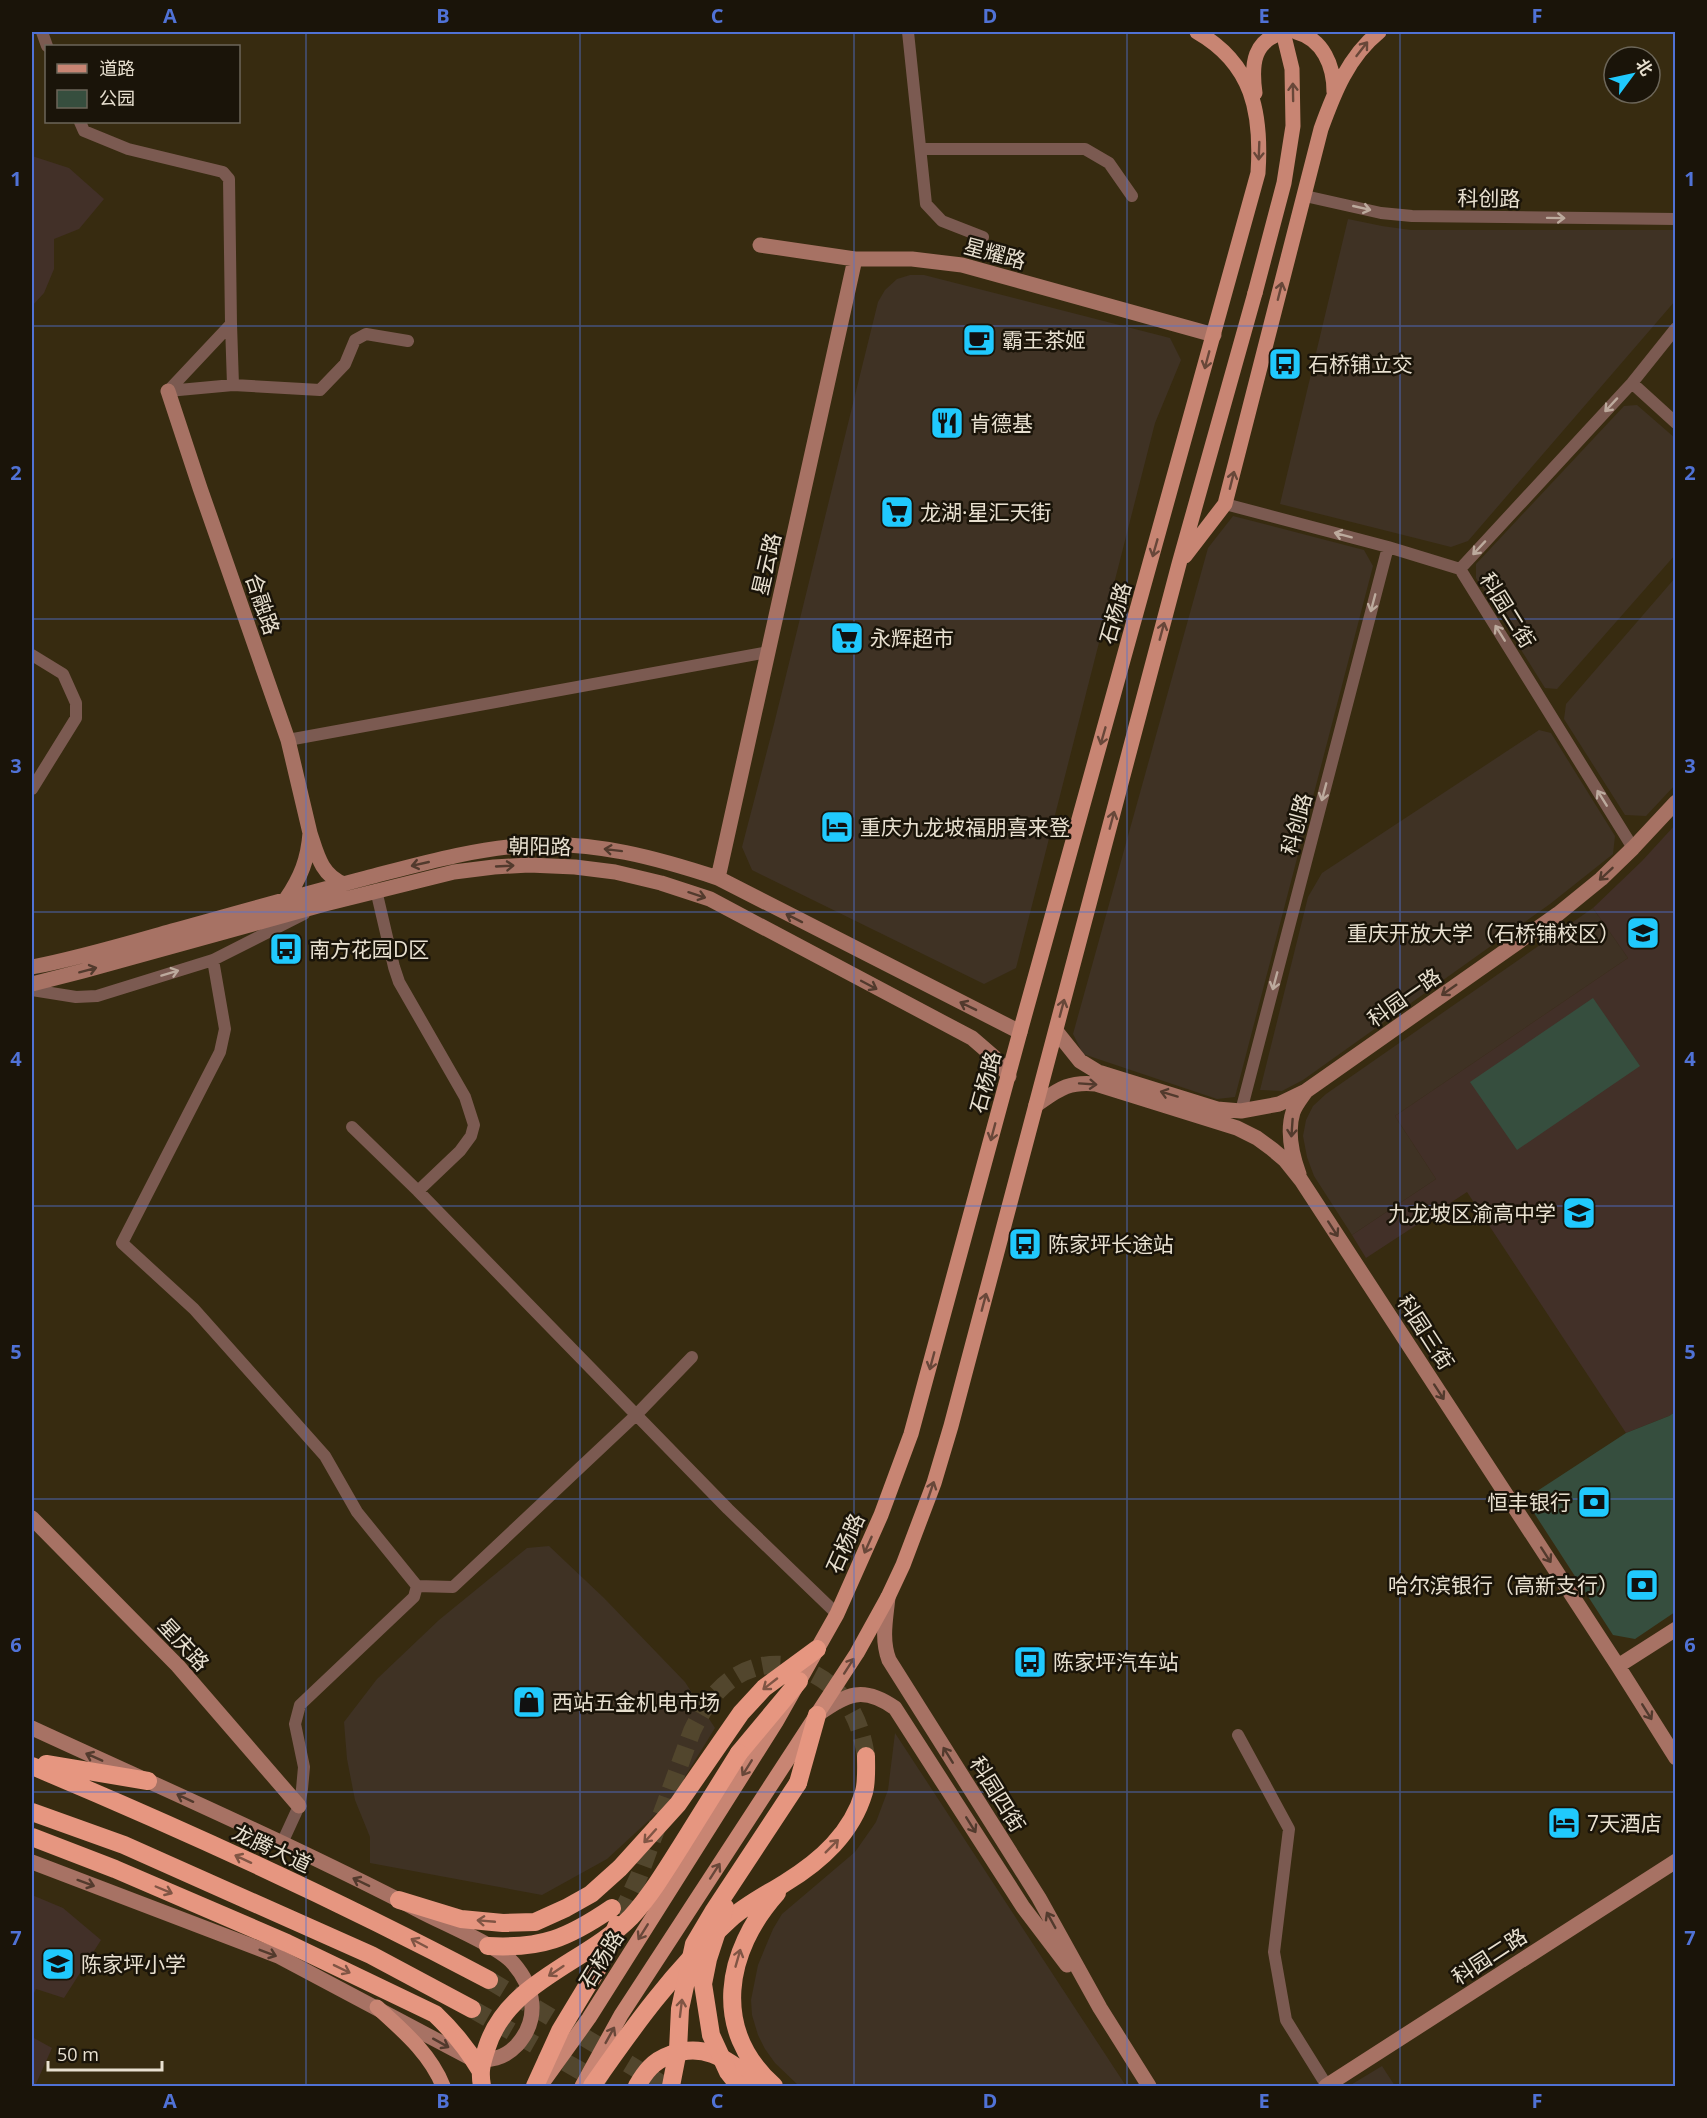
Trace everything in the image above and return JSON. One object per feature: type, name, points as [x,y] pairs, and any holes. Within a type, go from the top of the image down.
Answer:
[{"type":"highway","points":[[399,1900],[461,1919],[503,1923],[536,1922],[591,1894],[620,1868],[678,1803],[741,1713],[764,1688],[817,1649]]},
{"type":"highway","points":[[481,2078],[489,2041],[502,2015],[556,1970],[611,1935],[632,1916],[662,1876],[739,1753],[799,1681]]},
{"type":"highway","points":[[671,2086],[678,2050],[680,2008],[694,1944],[798,1784],[817,1715]]},
{"type":"highway","points":[[592,2086],[638,2019],[668,1982],[729,1920],[833,1847],[851,1824],[864,1791],[866,1755]]},
{"type":"highway","points":[[32,1764],[148,1781]]},
{"type":"highway","name":"龙腾大道","points":[[32,1764],[138,1810],[387,1926],[489,1980]]},
{"type":"highway","points":[[32,1812],[124,1845],[360,1950],[472,2009]]},
{"type":"highway","points":[[32,1837],[116,1869],[287,1943],[435,2014],[467,2048],[481,2078]]},
{"type":"highway","points":[[739,2086],[728,2072],[711,2035],[703,1984],[708,1959],[722,1916],[741,1871]]},
{"type":"highway","points":[[774,2086],[744,2051],[736,2032],[732,2012],[732,1994],[739,1953],[752,1924],[786,1882]]},
{"type":"highway","points":[[488,1946],[516,1948],[563,1938],[616,1911],[601,1964],[560,2031],[535,2086]]},
{"type":"highway","points":[[637,2086],[644,2072],[653,2064],[679,2051],[693,2049],[714,2054],[763,2086]]},
{"type":"main road","name":"石杨路","points":[[540,2086],[589,2018],[776,1722],[837,1614],[881,1515],[911,1434],[1258,173],[1260,144],[1258,117],[1252,95],[1240,71],[1225,54],[1197,32]]},
{"type":"main road","points":[[582,2086],[621,2015],[857,1653],[888,1597],[916,1532],[949,1435],[1179,564],[1284,183],[1293,126],[1292,69],[1284,32],[1268,39],[1255,56],[1253,67],[1258,117]]},
{"type":"main road","points":[[1296,32],[1309,37],[1325,54],[1334,75],[1334,92]]},
{"type":"main road","points":[[1179,564],[1225,504],[1321,129],[1334,92],[1349,65],[1370,38],[1379,32]]},
{"type":"main road","points":[[377,2007],[408,2035],[427,2058],[443,2086]]},
{"type":"street","points":[[908,32],[926,204],[942,221],[983,237]]},
{"type":"street","points":[[80,123],[84,131],[128,149],[223,172],[229,179],[233,385]]},
{"type":"street","points":[[921,149],[1085,149],[1109,163],[1132,196]]},
{"type":"street","name":"科创路","points":[[1305,196],[1381,213],[1412,216],[1676,219]]},
{"type":"street","name":"星耀路","points":[[760,245],[855,258],[912,259],[962,265],[1214,335]]},
{"type":"street","name":"星云路","points":[[718,878],[855,258]]},
{"type":"street","points":[[168,391],[231,324]]},
{"type":"street","points":[[1460,568],[1632,383],[1676,328]]},
{"type":"street","points":[[168,391],[233,385],[320,390],[345,364],[355,340],[366,334],[408,341]]},
{"type":"street","points":[[1632,383],[1676,423]]},
{"type":"street","name":"合融路","points":[[168,391],[288,740],[313,847],[330,877],[344,884]]},
{"type":"street","name":"科园二街","points":[[1225,504],[1460,568],[1633,848]]},
{"type":"street","name":"科创路","points":[[1241,1110],[1388,547]]},
{"type":"street","points":[[288,740],[768,652]]},
{"type":"street","points":[[32,655],[63,674],[76,703],[76,718],[32,789]]},
{"type":"street","name":"科园一路","points":[[1301,1180],[1294,1160],[1290,1133],[1293,1111],[1306,1091],[1558,914],[1633,848],[1676,802]]},
{"type":"street","name":"朝阳路","points":[[32,967],[78,957],[286,899],[451,857],[491,849],[532,845],[579,846],[624,851],[667,861],[718,878],[1020,1032]]},
{"type":"street","points":[[286,899],[303,872],[313,847]]},
{"type":"street","name":"朝阳路","points":[[32,984],[376,890],[454,872],[541,865],[615,872],[661,883],[710,899],[972,1038],[994,1058],[1009,1076]]},
{"type":"street","points":[[376,890],[393,967],[399,982],[465,1097],[474,1125],[471,1136],[460,1151],[418,1191]]},
{"type":"street","points":[[32,990],[76,997],[97,996],[213,960],[325,904]]},
{"type":"street","points":[[213,960],[225,1029],[220,1052],[122,1243],[194,1308],[325,1456],[357,1512],[417,1586],[453,1587],[636,1415],[692,1357]]},
{"type":"street","points":[[914,1009],[924,1010],[931,1003],[932,994],[927,986]]},
{"type":"street","points":[[1056,1031],[1080,1061],[1098,1072],[1217,1108],[1241,1110],[1279,1104],[1306,1091]]},
{"type":"street","name":"科园三街","points":[[1035,1105],[1061,1088],[1072,1084],[1096,1084],[1237,1128],[1272,1149],[1285,1160],[1301,1180],[1676,1758]]},
{"type":"street","points":[[352,1127],[418,1191],[728,1509],[837,1614]]},
{"type":"street","name":"星庆路","points":[[32,1518],[178,1666],[299,1806]]},
{"type":"street","points":[[282,1843],[299,1806],[304,1767],[295,1724],[300,1705],[414,1597],[417,1586]]},
{"type":"street","name":"科园四街","points":[[888,1597],[883,1638],[889,1660],[1039,1898],[1100,2008],[1149,2086]]},
{"type":"street","points":[[1618,1666],[1676,1629]]},
{"type":"street","name":"科园四街","points":[[817,1715],[848,1696],[862,1694],[874,1695],[895,1708],[1023,1907],[1100,2008]]},
{"type":"street","points":[[32,1728],[282,1843],[488,1946],[511,1961],[521,1972],[533,2002],[532,2022],[525,2036],[513,2049],[488,2061],[472,2059],[278,1956],[32,1863]]},
{"type":"street","points":[[1238,1735],[1288,1829],[1274,1952],[1286,2020],[1326,2086]]},
{"type":"street","name":"科园二路","points":[[1326,2086],[1676,1861]]},
{"type":"shaded area","points":[[32,156],[69,168],[104,199],[79,229],[54,239],[54,269],[44,293],[32,306]]},
{"type":"shaded area","points":[[1348,219],[1411,230],[1675,230],[1675,301],[1468,541],[1451,547],[1280,504]]},
{"type":"shaded area","name":"龙湖·星汇天街","points":[[910,275],[924,275],[1170,338],[1181,360],[1155,423],[1016,968],[984,984],[752,870],[742,847],[878,302],[885,290],[897,279]]},
{"type":"shaded area","points":[[1637,405],[1675,438],[1675,555],[1557,689],[1545,688],[1476,578],[1476,564],[1624,406]]},
{"type":"shaded area","points":[[1233,516],[1364,550],[1373,566],[1235,1097],[1217,1099],[1083,1054],[1073,1034],[1208,548]]},
{"type":"shaded area","points":[[1675,578],[1675,785],[1646,816],[1625,815],[1564,719],[1566,704]]},
{"type":"shaded area","points":[[1539,730],[1551,733],[1615,836],[1613,854],[1550,904],[1303,1080],[1282,1091],[1260,1090],[1308,897],[1322,873]]},
{"type":"shaded area","name":"九龙坡区渝高中学","points":[[1675,825],[1675,1412],[1626,1433],[1467,1192],[1366,1258],[1352,1235],[1436,1179],[1395,1116],[1628,958],[1593,908],[1642,861]]},
{"type":"shaded area","points":[[1593,908],[1628,958],[1395,1116],[1436,1179],[1352,1235],[1314,1176],[1307,1157],[1303,1136],[1306,1120],[1313,1106],[1326,1094]]},
{"type":"shaded area","name":"西站五金机电市场","points":[[549,1546],[604,1598],[685,1682],[715,1728],[670,1801],[607,1859],[542,1895],[370,1863],[370,1837],[355,1800],[347,1759],[344,1722],[377,1679],[439,1620],[527,1548]]},
{"type":"shaded area","points":[[895,1733],[1126,2086],[799,2086],[775,2063],[765,2049],[752,2015],[751,2000],[758,1965],[782,1914],[855,1852],[876,1822],[888,1790]]},
{"type":"shaded area","name":"陈家坪小学","points":[[32,1895],[63,1908],[101,1940],[64,1998],[36,1989],[32,1997]]},
{"type":"shaded area","points":[[32,2037],[52,2048],[35,2086],[32,2086]]},
{"type":"shaded area","points":[[1382,2066],[1395,2086],[1349,2086]]},
{"type":"green space","points":[[1593,998],[1640,1066],[1517,1150],[1470,1082]]},
{"type":"green space","points":[[1675,1412],[1675,1612],[1635,1639],[1613,1635],[1525,1499],[1626,1433]]},
{"type":"tunnel","points":[[621,1915],[639,1876],[692,1731],[709,1701],[733,1678],[750,1669],[769,1665],[805,1670],[822,1679],[850,1708],[856,1719],[866,1756]]},
{"type":"tunnel","points":[[489,1980],[665,2086]]},
{"type":"tunnel","points":[[472,2009],[607,2086]]},
{"type":"place","name":"霸王茶姬","points":[[979,340]]},
{"type":"place","name":"石桥铺立交","points":[[1285,364]]},
{"type":"place","name":"肯德基","points":[[947,423]]},
{"type":"place","name":"龙湖·星汇天街","points":[[897,512]]},
{"type":"place","name":"永辉超市","points":[[847,638]]},
{"type":"place","name":"重庆九龙坡福朋喜来登","points":[[837,827]]},
{"type":"place","name":"重庆开放大学（石桥铺校区）","points":[[1643,933]]},
{"type":"place","name":"南方花园D区","points":[[286,949]]},
{"type":"place","name":"九龙坡区渝高中学","points":[[1579,1213]]},
{"type":"place","name":"陈家坪长途站","points":[[1025,1244]]},
{"type":"place","name":"恒丰银行","points":[[1594,1502]]},
{"type":"place","name":"哈尔滨银行（高新支行）","points":[[1642,1585]]},
{"type":"place","name":"陈家坪汽车站","points":[[1030,1662]]},
{"type":"place","name":"西站五金机电市场","points":[[529,1702]]},
{"type":"place","name":"7天酒店","points":[[1564,1823]]},
{"type":"place","name":"陈家坪小学","points":[[58,1964]]}]
